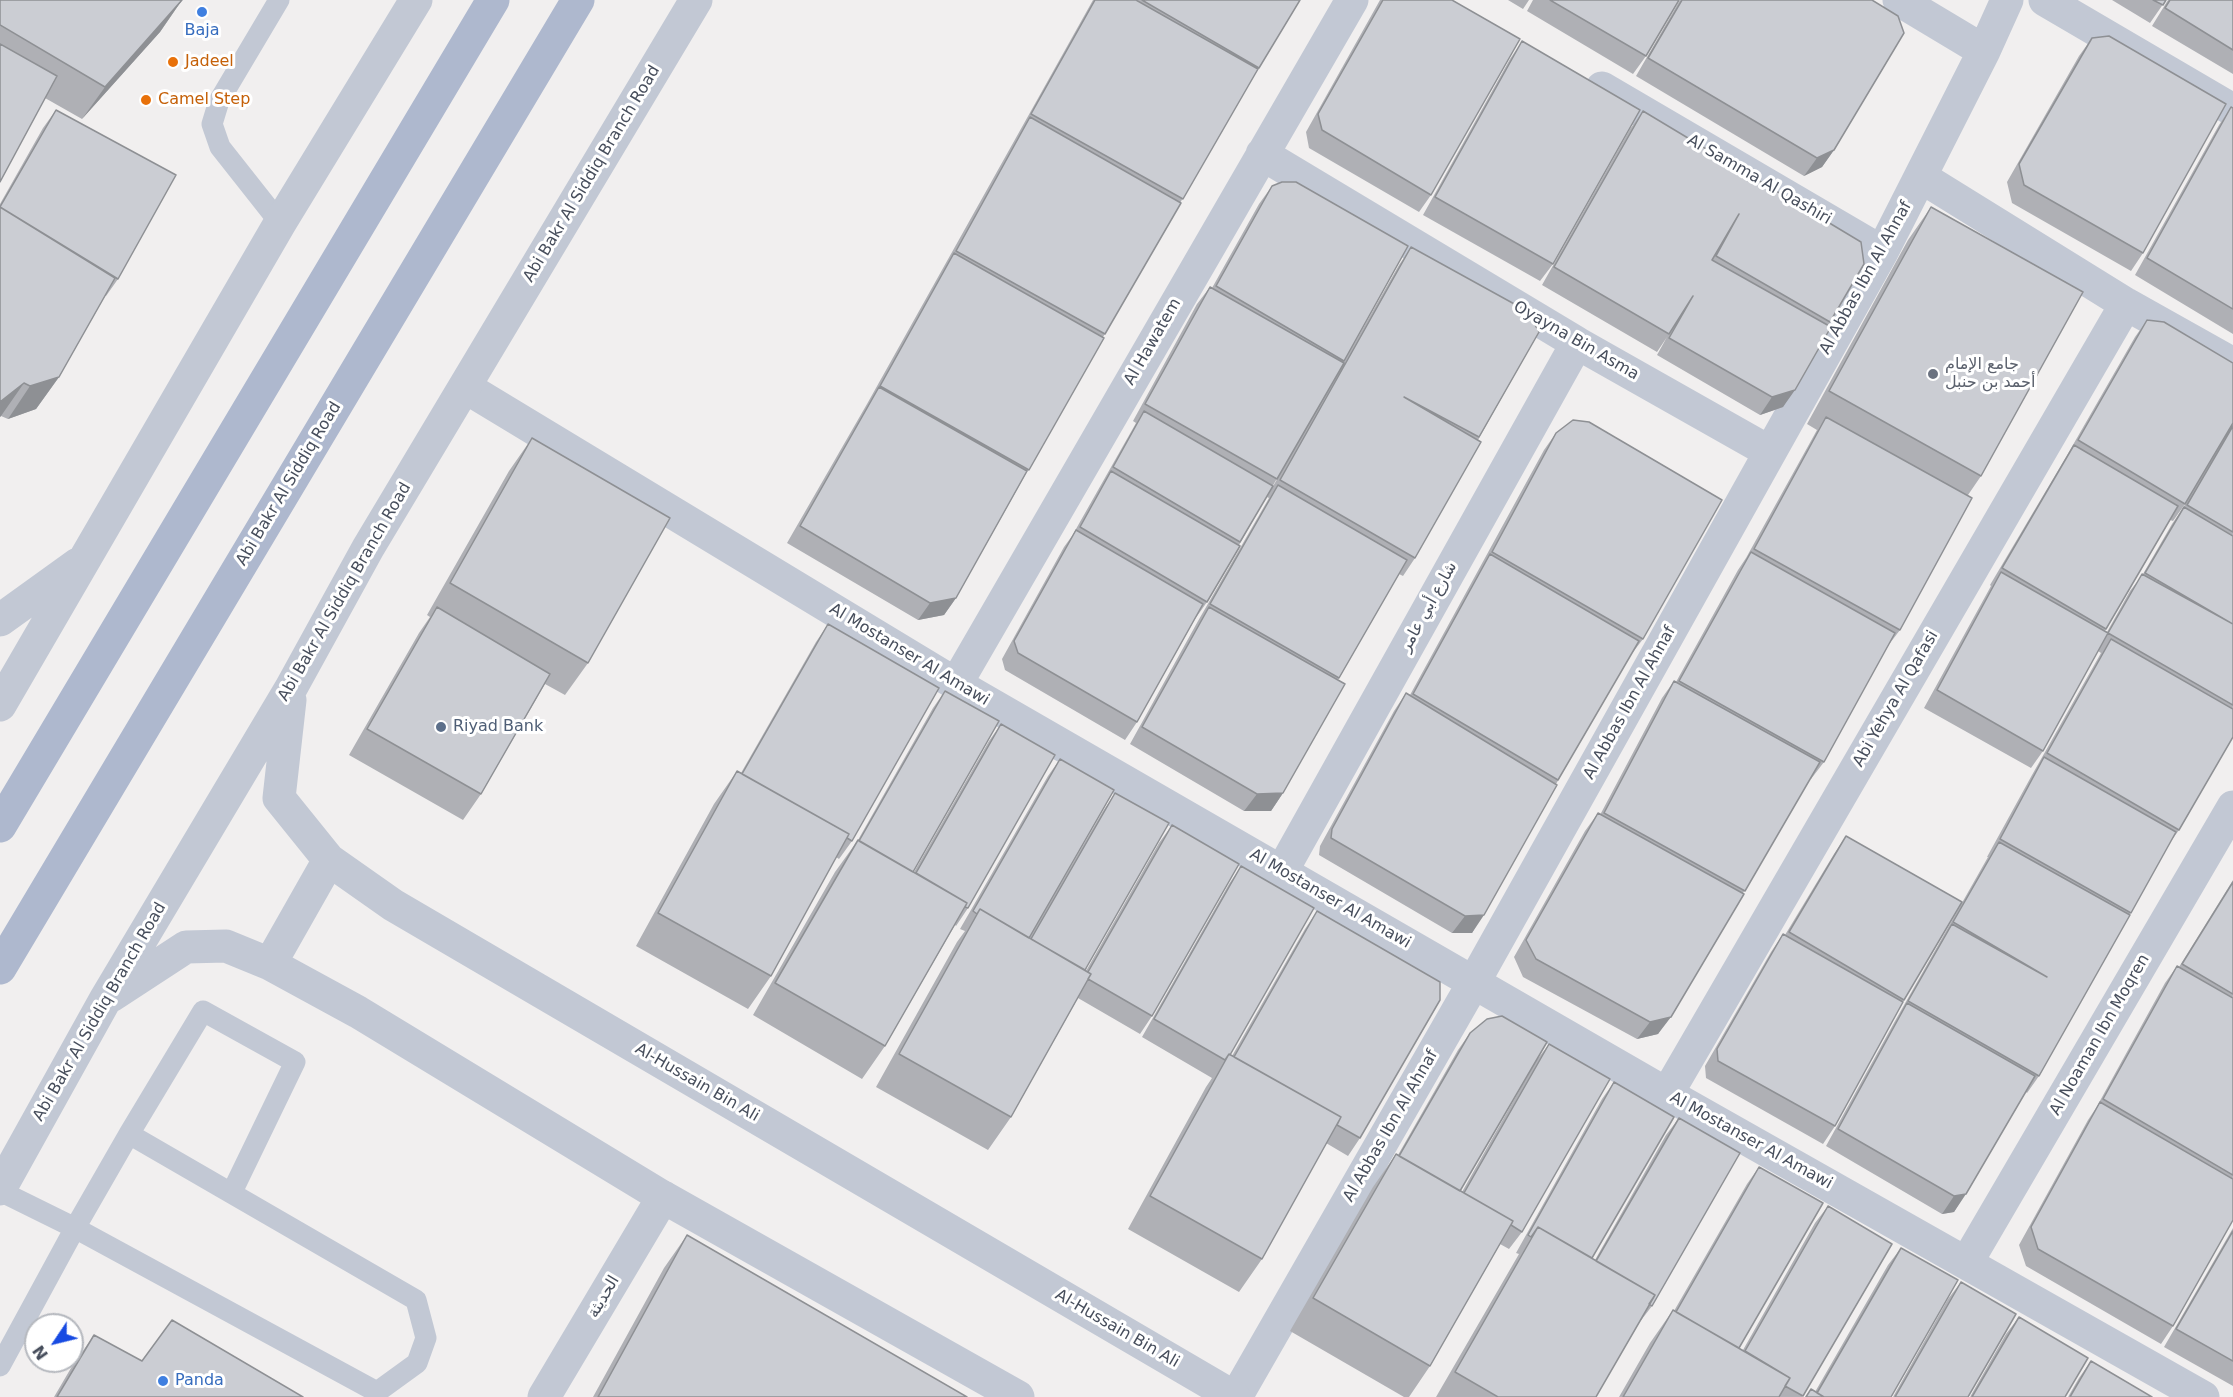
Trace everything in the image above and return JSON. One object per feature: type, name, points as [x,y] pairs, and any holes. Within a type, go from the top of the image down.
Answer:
[{"type":"main road","points":[[0,826],[493,0]]},
{"type":"main road","name":"Abi Bakr Al Siddiq Road","points":[[0,968],[578,0]]},
{"type":"street","points":[[0,705],[89,556],[280,223],[416,0]]},
{"type":"street","name":"Abi Bakr Al Siddiq Branch Road","points":[[0,1190],[105,1000],[291,688],[368,548],[696,0]]},
{"type":"street","name":"Al Hawatem","points":[[956,684],[1352,0]]},
{"type":"street","points":[[1899,0],[1984,51]]},
{"type":"street","name":"Al Abbas Ibn Al Ahnaf","points":[[1235,1397],[1474,982],[1768,451],[1882,252],[1984,51],[2007,0]]},
{"type":"street","points":[[2045,0],[2233,110]]},
{"type":"street","name":"Al Samma Al Qashiri","points":[[1573,72],[1882,252]]},
{"type":"street","name":"Oyayna Bin Asma","points":[[1262,154],[1577,343],[1768,451]]},
{"type":"street","points":[[1921,177],[2126,304],[2233,364]]},
{"type":"street","name":"Abi Yehya Al Qafasi","points":[[1667,1094],[2126,304]]},
{"type":"street","name":"شارع أبي عامر","points":[[1282,871],[1577,343]]},
{"type":"street","name":"Al Mostanser Al Amawi","points":[[465,387],[956,684],[1667,1094],[2203,1397]]},
{"type":"street","points":[[0,620],[89,556]]},
{"type":"street","name":"Al-Hussain Bin Ali","points":[[291,688],[279,798],[329,860],[393,905],[1235,1397]]},
{"type":"street","name":"Al Noaman Ibn Moqren","points":[[1967,1262],[2233,807]]},
{"type":"street","points":[[270,964],[329,860]]},
{"type":"street","points":[[105,1000],[186,947],[226,946],[270,964],[358,1012],[663,1197],[1018,1397]]},
{"type":"street","name":"الحديثة","points":[[544,1397],[663,1197]]},
{"type":"lane","points":[[279,0],[219,101],[212,124],[220,147],[280,223]]},
{"type":"lane","points":[[0,1366],[75,1228],[203,1011],[295,1062],[232,1192]]},
{"type":"lane","points":[[0,1190],[75,1228],[377,1392],[417,1363],[426,1338],[416,1300],[129,1134]]},
{"type":"building","points":[[0,0],[182,0],[105,87],[0,25]]},
{"type":"building","points":[[1095,0],[1136,0],[1258,69],[1183,199],[1031,114]]},
{"type":"building","points":[[1142,0],[1300,0],[1259,68]]},
{"type":"building","points":[[1383,0],[1452,0],[1520,39],[1431,195],[1322,130],[1318,114]]},
{"type":"building","points":[[1550,0],[1679,0],[1646,56]]},
{"type":"building","points":[[1682,0],[1872,0],[1898,16],[1904,33],[1834,150],[1817,158],[1648,58]]},
{"type":"building","points":[[2153,0],[2166,0],[2163,5]]},
{"type":"building","points":[[2170,0],[2233,0],[2233,50],[2165,8]]},
{"type":"building","points":[[2109,36],[2226,104],[2143,253],[2024,185],[2019,164],[2092,38]]},
{"type":"building","points":[[1522,41],[1640,110],[1553,264],[1435,197]]},
{"type":"building","points":[[0,44],[57,76],[0,182]]},
{"type":"building","points":[[2231,107],[2233,108],[2233,309],[2147,258]]},
{"type":"building","points":[[56,110],[176,175],[118,279],[0,207]]},
{"type":"building","points":[[1643,111],[1861,242],[1864,264],[1830,322],[1716,256],[1739,214],[1712,260],[1831,327],[1795,390],[1772,397],[1669,338],[1693,296],[1669,334],[1554,267]]},
{"type":"building","points":[[1030,117],[1181,203],[1105,334],[956,251]]},
{"type":"building","points":[[1282,182],[1296,182],[1408,246],[1344,361],[1216,286],[1272,186]]},
{"type":"building","points":[[0,207],[115,278],[59,377],[30,386],[24,383],[0,402]]},
{"type":"building","name":"جامع الإمام أحمد بن حنبل","points":[[1931,207],[2083,292],[1981,476],[1829,391]]},
{"type":"building","points":[[1411,247],[1527,311],[1539,332],[1479,437],[1404,397],[1481,442],[1415,558],[1280,480]]},
{"type":"building","points":[[954,253],[1104,338],[1029,470],[880,386]]},
{"type":"building","points":[[1210,287],[1344,363],[1277,479],[1145,404]]},
{"type":"building","points":[[2147,320],[2164,322],[2233,363],[2233,423],[2185,504],[2078,440]]},
{"type":"building","points":[[879,387],[1027,471],[956,598],[930,603],[800,526]]},
{"type":"building","points":[[1144,411],[1273,486],[1240,542],[1113,467]]},
{"type":"building","points":[[1826,417],[1972,498],[1900,630],[1754,549]]},
{"type":"building","points":[[1573,420],[1589,422],[1722,500],[1643,639],[1492,552],[1556,433]]},
{"type":"building","points":[[2233,426],[2233,532],[2187,505]]},
{"type":"building","points":[[532,438],[670,518],[588,663],[450,583]]},
{"type":"building","points":[[2074,445],[2178,506],[2106,629],[2002,568]]},
{"type":"building","points":[[1111,471],[1240,546],[1207,602],[1080,527]]},
{"type":"building","points":[[1278,485],[1407,560],[1339,678],[1210,604]]},
{"type":"building","points":[[2184,507],[2233,536],[2233,624],[2145,573]]},
{"type":"building","points":[[1076,530],[1203,604],[1137,722],[1018,653],[1014,641]]},
{"type":"building","points":[[1751,552],[1895,633],[1824,762],[1679,681]]},
{"type":"building","points":[[1490,554],[1639,641],[1558,780],[1413,694]]},
{"type":"building","points":[[2001,572],[2108,633],[2043,751],[1937,690]]},
{"type":"building","points":[[2142,574],[2233,624],[2233,705],[2108,633]]},
{"type":"building","name":"Riyad Bank","points":[[437,607],[550,674],[481,794],[367,729]]},
{"type":"building","points":[[1209,607],[1345,684],[1283,793],[1257,794],[1142,727]]},
{"type":"building","points":[[828,624],[939,688],[852,841],[847,838],[849,834],[742,774]]},
{"type":"building","points":[[2111,639],[2233,709],[2233,737],[2179,830],[2047,753]]},
{"type":"building","points":[[1674,681],[1820,762],[1745,891],[1604,813]]},
{"type":"building","points":[[945,691],[999,721],[913,872],[859,841]]},
{"type":"building","points":[[1406,693],[1557,785],[1484,915],[1465,916],[1331,838],[1332,829]]},
{"type":"building","points":[[1001,724],[1055,755],[968,908],[965,907],[967,903],[916,873]]},
{"type":"building","points":[[2044,757],[2176,832],[2131,913],[2000,839]]},
{"type":"building","points":[[1060,759],[1114,790],[1029,938],[980,909],[977,914],[973,911]]},
{"type":"building","points":[[737,771],[849,834],[771,976],[658,913]]},
{"type":"building","points":[[1115,793],[1169,823],[1085,970],[1031,939]]},
{"type":"building","points":[[1598,813],[1744,894],[1671,1017],[1650,1022],[1536,959],[1526,940]]},
{"type":"building","points":[[1172,825],[1239,864],[1152,1016],[1088,979],[1091,974],[1088,972]]},
{"type":"building","points":[[1846,836],[1962,902],[1904,1000],[1789,932]]},
{"type":"building","points":[[858,840],[967,903],[885,1046],[775,983]]},
{"type":"building","points":[[1999,842],[2130,915],[2039,1076],[1908,1001],[1952,924],[2047,977],[1953,922]]},
{"type":"building","points":[[1241,866],[1314,908],[1225,1060],[1154,1019]]},
{"type":"building","points":[[2233,882],[2233,994],[2182,964]]},
{"type":"building","points":[[980,909],[1091,974],[1011,1117],[899,1054]]},
{"type":"building","points":[[1317,911],[1440,982],[1440,1000],[1360,1138],[1337,1125],[1341,1117],[1234,1057]]},
{"type":"building","points":[[1783,934],[1903,1002],[1835,1126],[1718,1061],[1717,1049]]},
{"type":"building","points":[[2177,966],[2233,998],[2233,1175],[2103,1099]]},
{"type":"building","points":[[1907,1003],[2035,1076],[1966,1194],[1954,1196],[1838,1129]]},
{"type":"building","points":[[1502,1016],[1547,1042],[1460,1191],[1399,1156],[1470,1033],[1487,1019]]},
{"type":"building","points":[[1549,1044],[1610,1079],[1522,1232],[1511,1225],[1513,1221],[1464,1193]]},
{"type":"building","points":[[1229,1054],[1341,1117],[1262,1259],[1150,1196]]},
{"type":"building","points":[[1614,1082],[1674,1117],[1592,1258],[1538,1227],[1531,1237],[1528,1235]]},
{"type":"building","points":[[2100,1102],[2233,1179],[2233,1220],[2173,1326],[2038,1249],[2031,1227]]},
{"type":"building","points":[[1679,1118],[1740,1153],[1652,1306],[1649,1304],[1655,1295],[1596,1261]]},
{"type":"building","points":[[1396,1154],[1513,1221],[1430,1366],[1313,1298]]},
{"type":"building","points":[[1759,1167],[1823,1203],[1739,1348],[1676,1312]]},
{"type":"building","points":[[1828,1206],[1892,1244],[1803,1396],[1785,1386],[1790,1378],[1745,1351]]},
{"type":"building","points":[[1538,1227],[1655,1295],[1596,1397],[1498,1397],[1455,1372]]},
{"type":"building","points":[[2233,1231],[2233,1361],[2176,1329]]},
{"type":"building","points":[[687,1235],[967,1397],[598,1397]]},
{"type":"building","points":[[1901,1248],[1958,1280],[1891,1397],[1824,1397],[1817,1393]]},
{"type":"building","points":[[1961,1282],[2016,1314],[1968,1397],[1895,1397]]},
{"type":"building","points":[[1673,1310],[1790,1378],[1779,1397],[1623,1397]]},
{"type":"building","points":[[2019,1317],[2088,1358],[2065,1397],[1972,1397]]},
{"type":"building","points":[[172,1320],[303,1397],[57,1397],[71,1373],[84,1373],[84,1352],[94,1335],[142,1361]]},
{"type":"building","points":[[2091,1361],[2152,1397],[2070,1397]]},
{"type":"building","points":[[1811,1389],[1824,1397],[1806,1397]]},
{"type":"place","name":"Baja","points":[[202,12]]},
{"type":"place","name":"Jadeel","points":[[173,62]]},
{"type":"place","name":"Camel Step","points":[[146,100]]},
{"type":"place","name":"جامع الإمام أحمد بن حنبل","points":[[1933,374]]},
{"type":"place","name":"Riyad Bank","points":[[441,727]]},
{"type":"place","name":"Panda","points":[[163,1381]]}]
